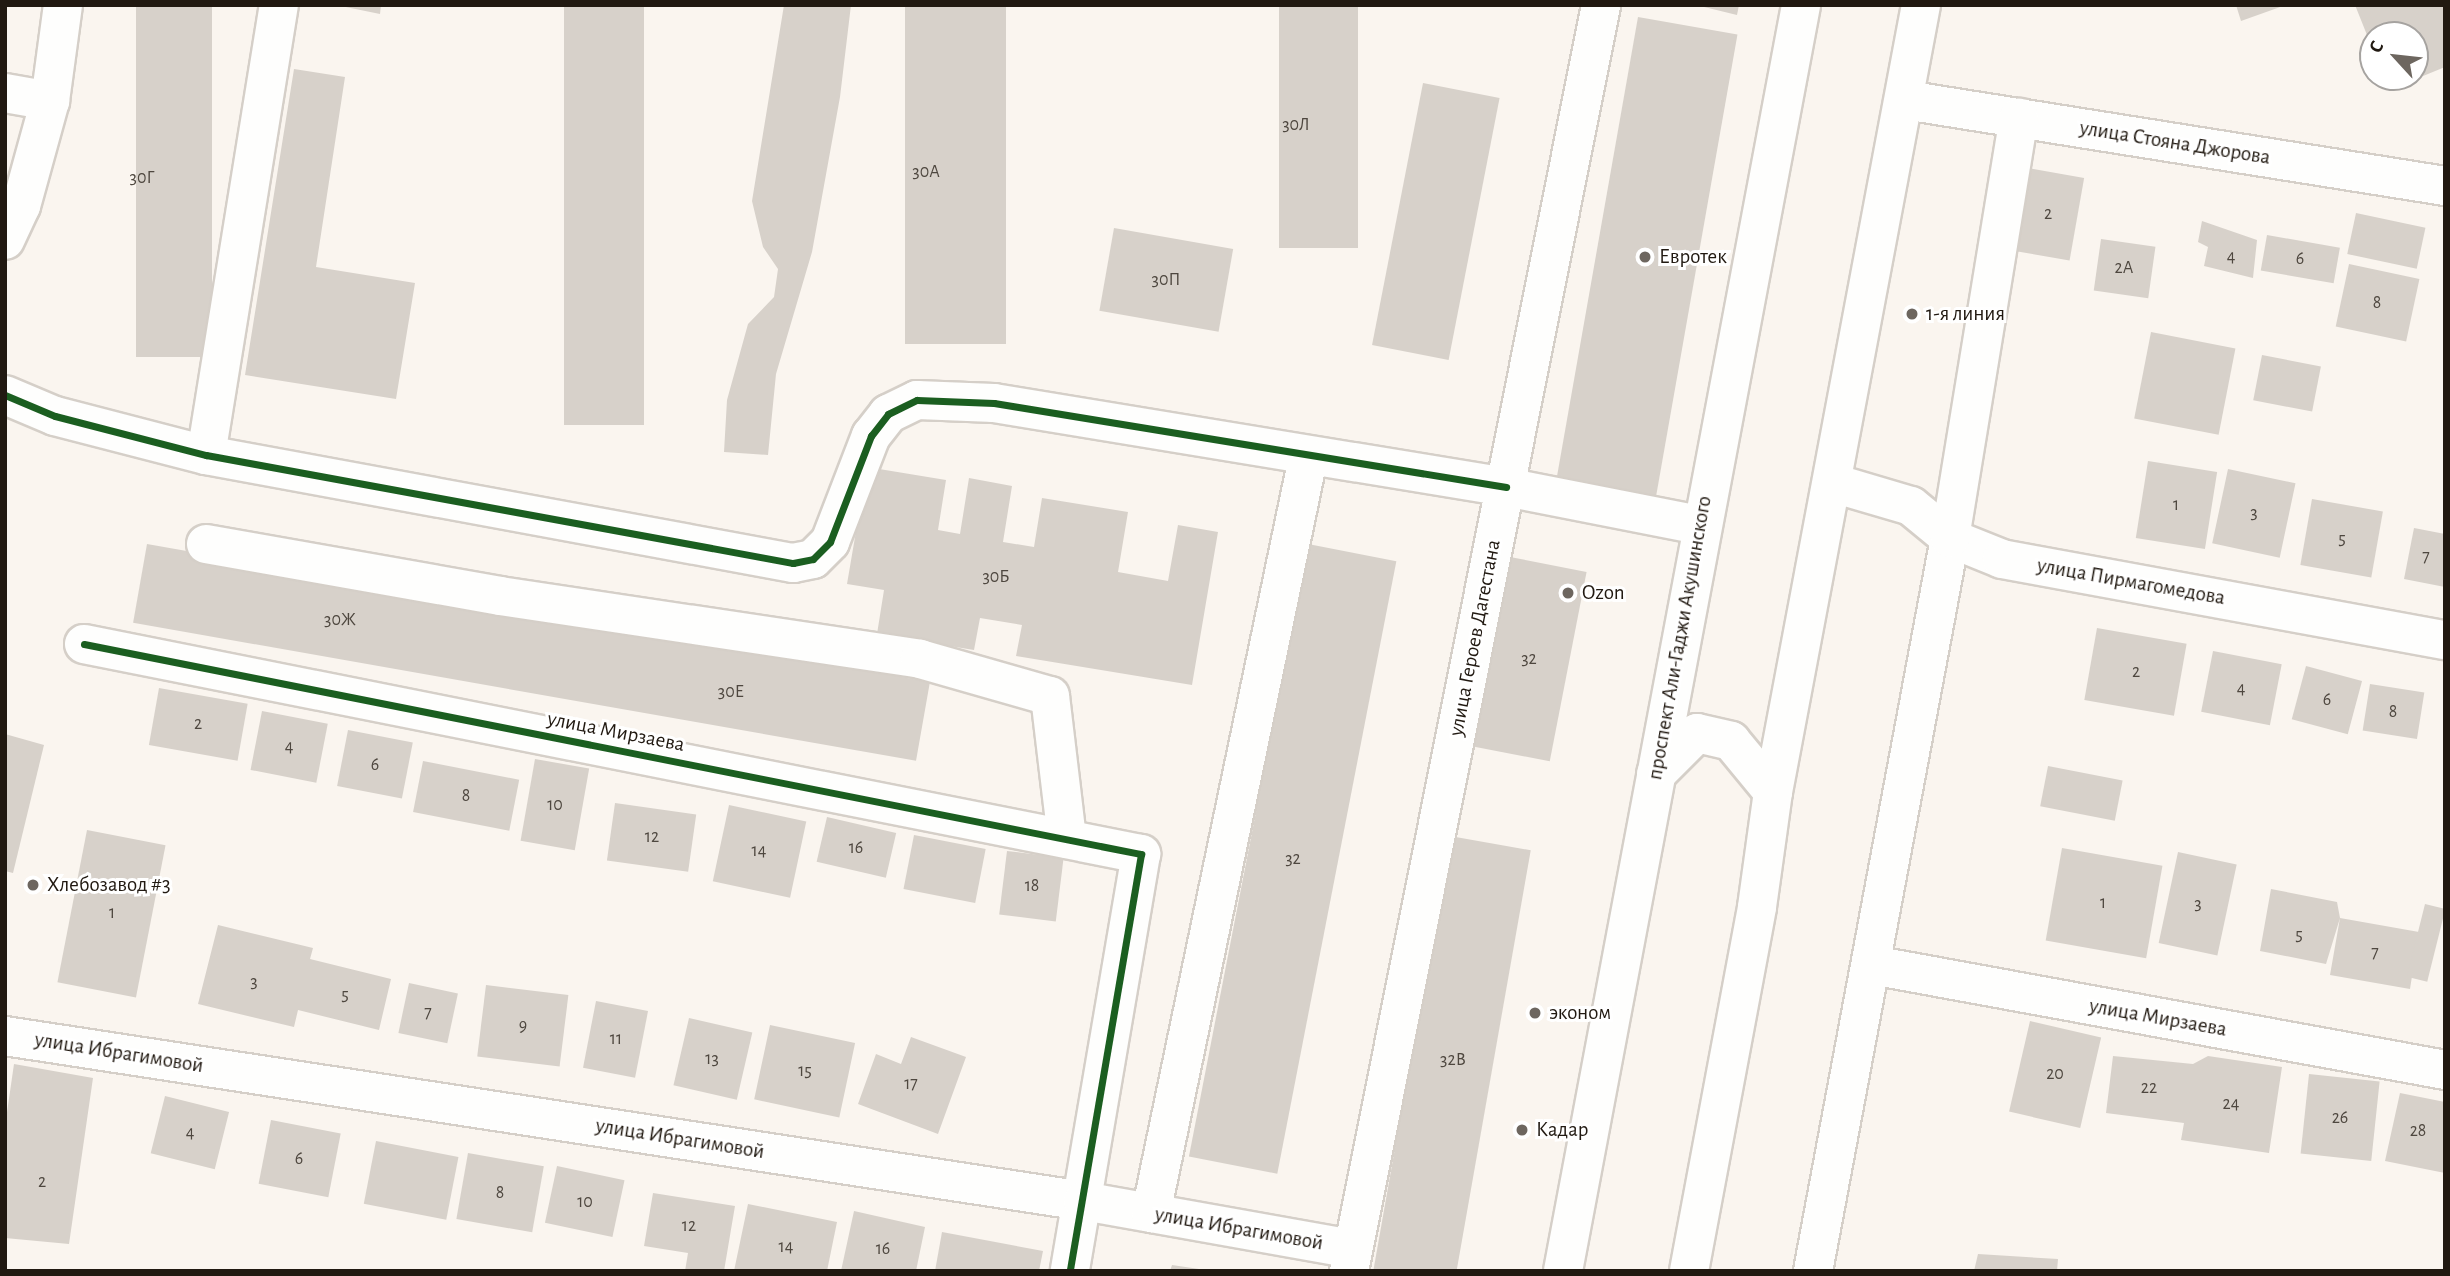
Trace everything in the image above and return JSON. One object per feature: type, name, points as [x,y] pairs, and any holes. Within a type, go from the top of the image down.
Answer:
[{"type":"street","points":[[5,240],[21,206],[50,101],[63,5]]},
{"type":"street","points":[[206,454],[279,5]]},
{"type":"street","name":"улица Героев Дагестана","points":[[1351,1260],[1601,5]]},
{"type":"street","name":"проспект Али-Гаджи Акушинского","points":[[1563,1271],[1700,525],[1801,5]]},
{"type":"street","points":[[1689,1271],[1757,907],[1773,792],[1921,5]]},
{"type":"street","points":[[5,93],[50,101]]},
{"type":"street","name":"улица Стояна Джорова","points":[[1905,100],[2445,186]]},
{"type":"street","points":[[1814,1271],[1950,538],[2020,118]]},
{"type":"street","points":[[5,395],[55,416],[206,454],[793,563],[813,559],[830,542],[871,436],[888,414],[917,400],[994,403],[1308,458],[1506,487],[1700,525]]},
{"type":"street","points":[[1151,1213],[1308,458]]},
{"type":"street","name":"улица Пирмагомедова","points":[[1833,483],[1911,506],[1950,538],[2002,559],[2445,640]]},
{"type":"street","points":[[206,544],[499,596],[920,659],[1050,696],[1067,839]]},
{"type":"street","name":"улица Мирзаева","points":[[84,644],[1142,854],[1083,1201]]},
{"type":"street","points":[[1656,774],[1697,733],[1731,741],[1773,792]]},
{"type":"street","name":"улица Мирзаева","points":[[1872,965],[2445,1070]]},
{"type":"street","name":"улица Ибрагимовой","points":[[5,1035],[1083,1201],[1151,1213],[1351,1260]]},
{"type":"street","points":[[1070,1271],[1083,1201]]},
{"type":"building","points":[[136,5],[212,5],[212,357],[136,357]]},
{"type":"building","points":[[336,5],[381,5],[380,14]]},
{"type":"building","points":[[564,5],[644,5],[644,425],[564,425]]},
{"type":"building","points":[[784,5],[851,5],[840,97],[812,252],[776,374],[768,455],[724,452],[727,400],[748,324],[774,297],[778,269],[763,247],[752,201]]},
{"type":"building","points":[[905,5],[1006,5],[1006,344],[905,344]]},
{"type":"building","points":[[1279,5],[1358,5],[1358,248],[1279,248]]},
{"type":"building","points":[[1696,5],[1739,5],[1737,15]]},
{"type":"building","points":[[2236,5],[2283,5],[2283,6],[2241,21]]},
{"type":"building","points":[[2355,5],[2445,5],[2445,67],[2429,74],[2429,21],[2361,21]]},
{"type":"building","name":"Евротек","points":[[1638,17],[1737,35],[1656,498],[1556,481]]},
{"type":"building","points":[[294,69],[345,77],[316,267],[415,283],[396,399],[245,375]]},
{"type":"building","points":[[1423,83],[1500,98],[1449,360],[1372,345]]},
{"type":"building","points":[[2028,168],[2084,178],[2070,261],[2013,251]]},
{"type":"building","points":[[2356,213],[2425,228],[2417,269],[2347,254]]},
{"type":"building","points":[[2202,221],[2257,240],[2253,278],[2204,266],[2208,247],[2198,242]]},
{"type":"building","points":[[1114,228],[1233,249],[1219,332],[1099,311]]},
{"type":"building","points":[[2267,235],[2340,248],[2334,283],[2261,270]]},
{"type":"building","points":[[2101,239],[2155,247],[2148,298],[2094,290]]},
{"type":"building","points":[[2349,264],[2419,279],[2406,342],[2336,327]]},
{"type":"building","points":[[2151,332],[2235,348],[2219,435],[2134,418]]},
{"type":"building","points":[[2262,355],[2321,366],[2312,412],[2253,400]]},
{"type":"building","points":[[2148,461],[2217,472],[2205,549],[2136,538]]},
{"type":"building","points":[[867,467],[946,480],[938,530],[960,534],[969,478],[1012,486],[1003,542],[1034,547],[1042,498],[1128,512],[1118,572],[1168,581],[1178,525],[1218,532],[1192,685],[1016,656],[1022,625],[980,618],[974,650],[877,634],[884,590],[847,584]]},
{"type":"building","points":[[2228,469],[2295,483],[2280,558],[2212,543]]},
{"type":"building","points":[[2312,499],[2383,512],[2371,577],[2300,565]]},
{"type":"building","points":[[2414,528],[2445,534],[2445,587],[2404,579]]},
{"type":"building","points":[[147,544],[930,682],[916,761],[133,623]]},
{"type":"building","points":[[1308,544],[1396,561],[1277,1174],[1189,1157]]},
{"type":"building","points":[[1510,557],[1587,572],[1550,761],[1473,746]]},
{"type":"building","points":[[2097,628],[2187,644],[2174,716],[2084,700]]},
{"type":"building","points":[[2213,651],[2282,664],[2270,725],[2201,712]]},
{"type":"building","points":[[2306,666],[2362,681],[2348,734],[2292,719]]},
{"type":"building","points":[[2370,684],[2424,693],[2417,739],[2363,730]]},
{"type":"building","points":[[159,688],[248,704],[238,761],[149,745]]},
{"type":"building","points":[[262,711],[328,724],[316,783],[251,770]]},
{"type":"building","points":[[348,730],[413,743],[402,799],[337,786]]},
{"type":"building","points":[[5,734],[44,745],[13,873],[5,871]]},
{"type":"building","points":[[535,759],[589,769],[575,850],[521,841]]},
{"type":"building","points":[[423,761],[519,780],[509,831],[413,812]]},
{"type":"building","points":[[2048,766],[2123,781],[2115,821],[2040,806]]},
{"type":"building","points":[[615,803],[696,814],[688,872],[607,860]]},
{"type":"building","points":[[729,805],[806,821],[790,898],[713,881]]},
{"type":"building","points":[[827,817],[896,833],[886,878],[817,862]]},
{"type":"building","points":[[87,830],[166,845],[136,997],[57,982]]},
{"type":"building","points":[[914,835],[986,849],[975,903],[904,889]]},
{"type":"building","points":[[1450,836],[1531,850],[1457,1271],[1373,1270]]},
{"type":"building","points":[[2062,848],[2162,866],[2146,958],[2046,941]]},
{"type":"building","points":[[1007,851],[1064,858],[1056,921],[999,915]]},
{"type":"building","points":[[2178,852],[2237,864],[2217,955],[2159,943]]},
{"type":"building","points":[[2271,889],[2337,902],[2340,918],[2326,964],[2260,951]]},
{"type":"building","points":[[2425,904],[2445,909],[2427,982],[2407,977]]},
{"type":"building","points":[[2340,918],[2419,932],[2410,989],[2330,975]]},
{"type":"building","points":[[218,925],[313,948],[310,959],[391,979],[379,1030],[298,1010],[294,1027],[198,1004]]},
{"type":"building","points":[[409,983],[458,993],[447,1043],[398,1033]]},
{"type":"building","points":[[486,985],[568,995],[560,1067],[477,1056]]},
{"type":"building","points":[[596,1001],[648,1011],[635,1078],[583,1068]]},
{"type":"building","points":[[689,1018],[752,1033],[737,1100],[673,1085]]},
{"type":"building","points":[[2030,1021],[2101,1037],[2080,1128],[2009,1112]]},
{"type":"building","points":[[770,1025],[855,1043],[839,1117],[754,1099]]},
{"type":"building","points":[[911,1037],[966,1057],[938,1134],[858,1104],[876,1054],[901,1064]]},
{"type":"building","points":[[2113,1056],[2193,1064],[2208,1056],[2282,1067],[2269,1153],[2181,1140],[2184,1123],[2106,1113]]},
{"type":"building","points":[[14,1064],[93,1078],[69,1244],[5,1238],[5,1126]]},
{"type":"building","points":[[2309,1074],[2380,1081],[2371,1161],[2301,1154]]},
{"type":"building","points":[[2400,1093],[2445,1102],[2445,1173],[2385,1161]]},
{"type":"building","points":[[165,1096],[229,1112],[215,1169],[151,1153]]},
{"type":"building","points":[[271,1120],[341,1134],[328,1197],[259,1184]]},
{"type":"building","points":[[376,1141],[458,1157],[446,1220],[364,1204]]},
{"type":"building","points":[[468,1153],[544,1166],[532,1232],[456,1219]]},
{"type":"building","points":[[557,1166],[624,1180],[612,1237],[545,1223]]},
{"type":"building","points":[[653,1193],[735,1206],[724,1271],[685,1271],[688,1253],[644,1246]]},
{"type":"building","points":[[748,1204],[837,1222],[827,1271],[734,1271]]},
{"type":"building","points":[[854,1211],[925,1227],[916,1271],[841,1271]]},
{"type":"building","points":[[942,1232],[1043,1251],[1039,1271],[935,1271]]},
{"type":"building","points":[[1978,1254],[2058,1259],[2057,1271],[1974,1271]]},
{"type":"building","points":[[1172,1265],[1199,1269],[1170,1271]]},
{"type":"cycle path","points":[[5,395],[55,416],[206,455],[793,563],[813,559],[830,542],[871,436],[888,414],[917,400],[994,403],[1506,487]]},
{"type":"cycle path","points":[[84,644],[1141,854],[1070,1271]]},
{"type":"place","name":"Евротек","points":[[1645,257]]},
{"type":"place","name":"1-я линия","points":[[1912,314]]},
{"type":"place","name":"Ozon","points":[[1568,593]]},
{"type":"place","name":"Хлебозавод #3","points":[[33,885]]},
{"type":"place","name":"эконом","points":[[1535,1013]]},
{"type":"place","name":"Кадар","points":[[1522,1130]]}]
